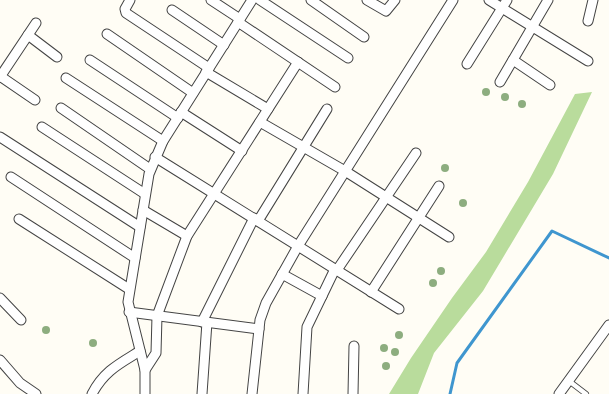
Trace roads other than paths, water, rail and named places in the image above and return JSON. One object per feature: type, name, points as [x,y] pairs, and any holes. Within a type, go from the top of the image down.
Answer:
[{"type":"street","points":[[130,0],[125,9],[126,13],[208,70],[268,109]]},
{"type":"street","points":[[211,0],[335,87]]},
{"type":"street","points":[[145,394],[145,370],[129,312],[129,289],[150,169],[163,140],[252,0]]},
{"type":"street","points":[[260,0],[348,58]]},
{"type":"street","points":[[311,0],[364,37]]},
{"type":"street","points":[[367,0],[386,11],[395,0]]},
{"type":"street","points":[[252,394],[262,311],[298,246],[453,0]]},
{"type":"street","points":[[489,0],[504,4],[532,27],[588,61]]},
{"type":"street","points":[[500,82],[548,0]]},
{"type":"street","points":[[588,21],[593,0]]},
{"type":"street","points":[[467,64],[504,4]]},
{"type":"street","points":[[172,10],[224,45]]},
{"type":"street","points":[[35,100],[1,74],[36,23]]},
{"type":"street","points":[[107,34],[193,93]]},
{"type":"street","points":[[28,35],[57,57]]},
{"type":"street","points":[[90,60],[179,115],[242,150]]},
{"type":"street","points":[[513,60],[550,85]]},
{"type":"street","points":[[145,370],[154,359],[158,348],[157,316],[187,236],[298,62]]},
{"type":"street","points":[[66,78],[163,140]]},
{"type":"street","points":[[60,108],[150,169]]},
{"type":"street","points":[[202,394],[205,322],[256,220],[327,109]]},
{"type":"street","points":[[260,122],[345,171],[449,237]]},
{"type":"street","points":[[42,127],[145,194]]},
{"type":"street","points":[[0,136],[140,227]]},
{"type":"street","points":[[303,394],[307,327],[336,270],[416,153]]},
{"type":"street","points":[[155,157],[399,309]]},
{"type":"street","points":[[11,177],[135,258]]},
{"type":"street","points":[[371,292],[439,186]]},
{"type":"street","points":[[143,210],[187,236]]},
{"type":"street","points":[[19,220],[129,289]]},
{"type":"street","points":[[282,274],[322,296]]},
{"type":"street","points":[[0,298],[21,320]]},
{"type":"street","points":[[129,312],[259,329]]},
{"type":"street","points":[[559,394],[609,325]]},
{"type":"street","points":[[353,394],[354,346]]},
{"type":"street","points":[[92,394],[98,381],[109,370],[140,351]]},
{"type":"street","points":[[0,360],[20,382],[36,394]]},
{"type":"lane","points":[[569,381],[586,394]]},
{"type":"waterway","points":[[450,394],[457,363],[552,231],[609,258]]}]
